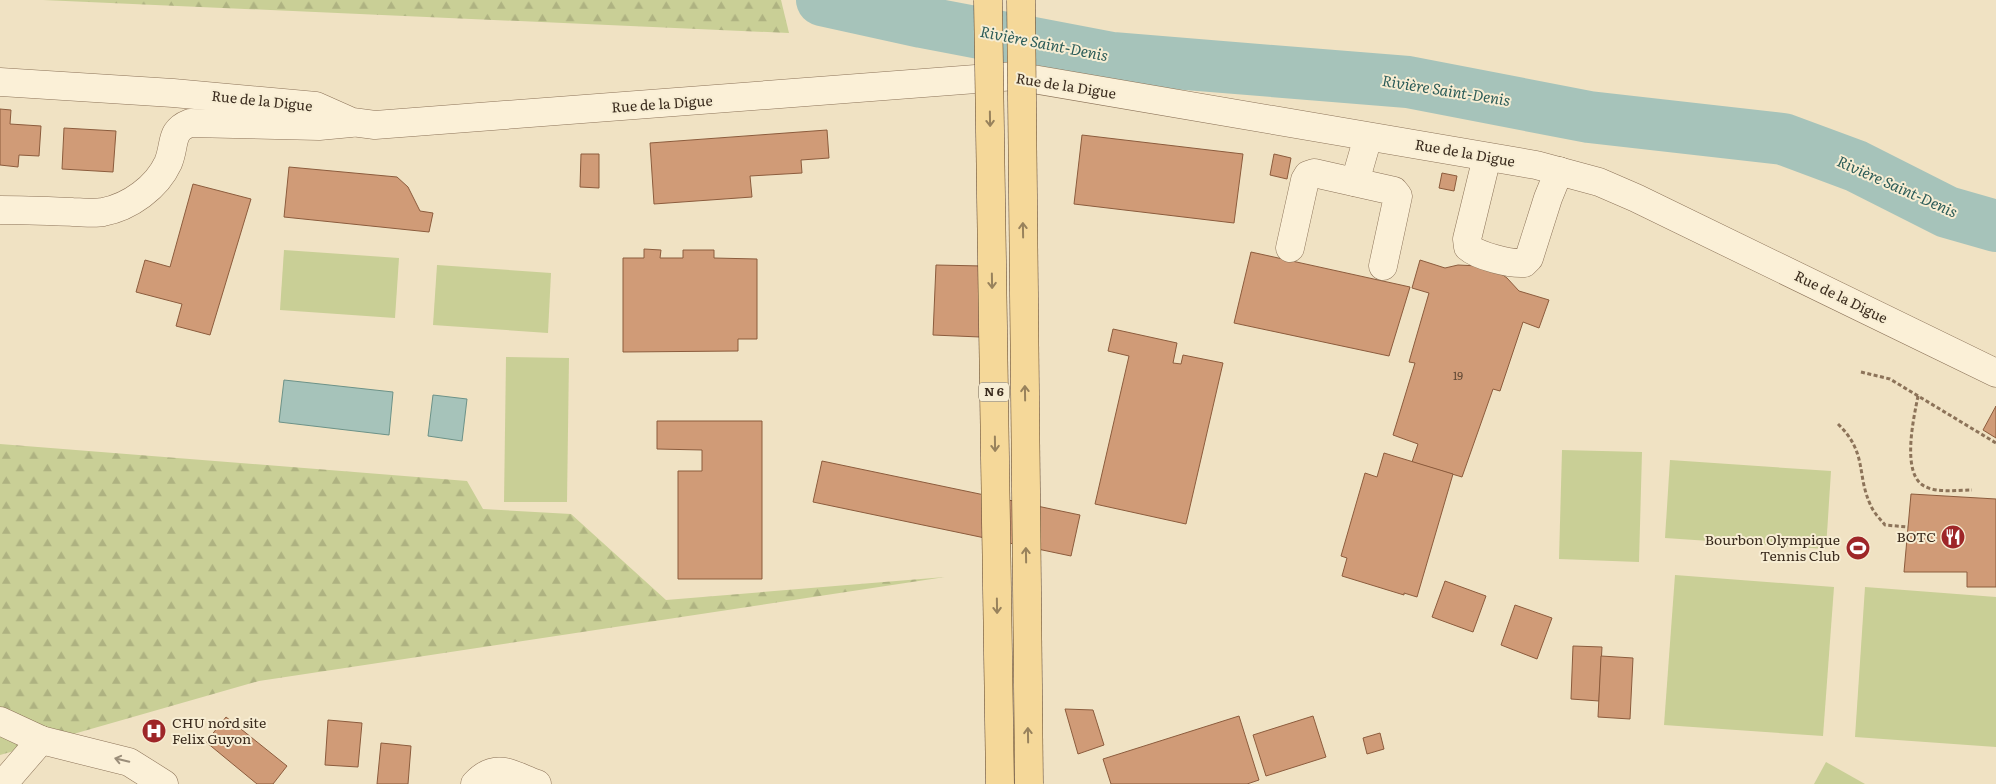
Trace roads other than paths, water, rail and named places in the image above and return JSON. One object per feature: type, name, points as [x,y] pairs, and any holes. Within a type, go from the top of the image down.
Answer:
[{"type":"main road","name":"N 6","points":[[988,0],[1000,784]]},
{"type":"main road","name":"N 6","points":[[1021,0],[1028,784]]},
{"type":"street","name":"Rue de la Digue","points":[[0,82],[173,93],[316,106],[352,122],[374,125],[1015,76],[1536,165],[1599,182],[1636,198],[1996,373]]},
{"type":"street","points":[[0,210],[102,212],[119,208],[150,188],[163,173],[172,154],[176,132],[180,126],[190,122],[319,126],[352,122]]},
{"type":"street","points":[[1355,182],[1368,137]]},
{"type":"street","points":[[1487,157],[1467,239],[1468,247],[1474,252],[1517,264],[1524,263],[1529,258],[1548,198],[1559,171]]},
{"type":"street","points":[[1290,248],[1305,180],[1308,175],[1314,173],[1394,191],[1398,196],[1383,266]]},
{"type":"street","points":[[0,722],[41,740],[130,762],[164,784]]},
{"type":"street","points":[[4,784],[41,740]]},
{"type":"street","points":[[475,784],[481,777],[493,770],[502,771],[537,784]]},
{"type":"water","points":[[284,380],[393,392],[389,435],[279,422]]},
{"type":"water","points":[[433,395],[467,399],[462,441],[428,436]]},
{"type":"waterway","name":"Rivière Saint-Denis","points":[[822,0],[922,22],[1112,58],[1408,82],[1589,117],[1783,139],[1856,166],[1947,212],[1996,226]]},
{"type":"place","name":"BOTC","points":[[1953,537]]},
{"type":"place","name":"Bourbon Olympique Tennis Club","points":[[1858,548]]},
{"type":"place","name":"CHU nord site Felix Guyon","points":[[154,731]]}]
